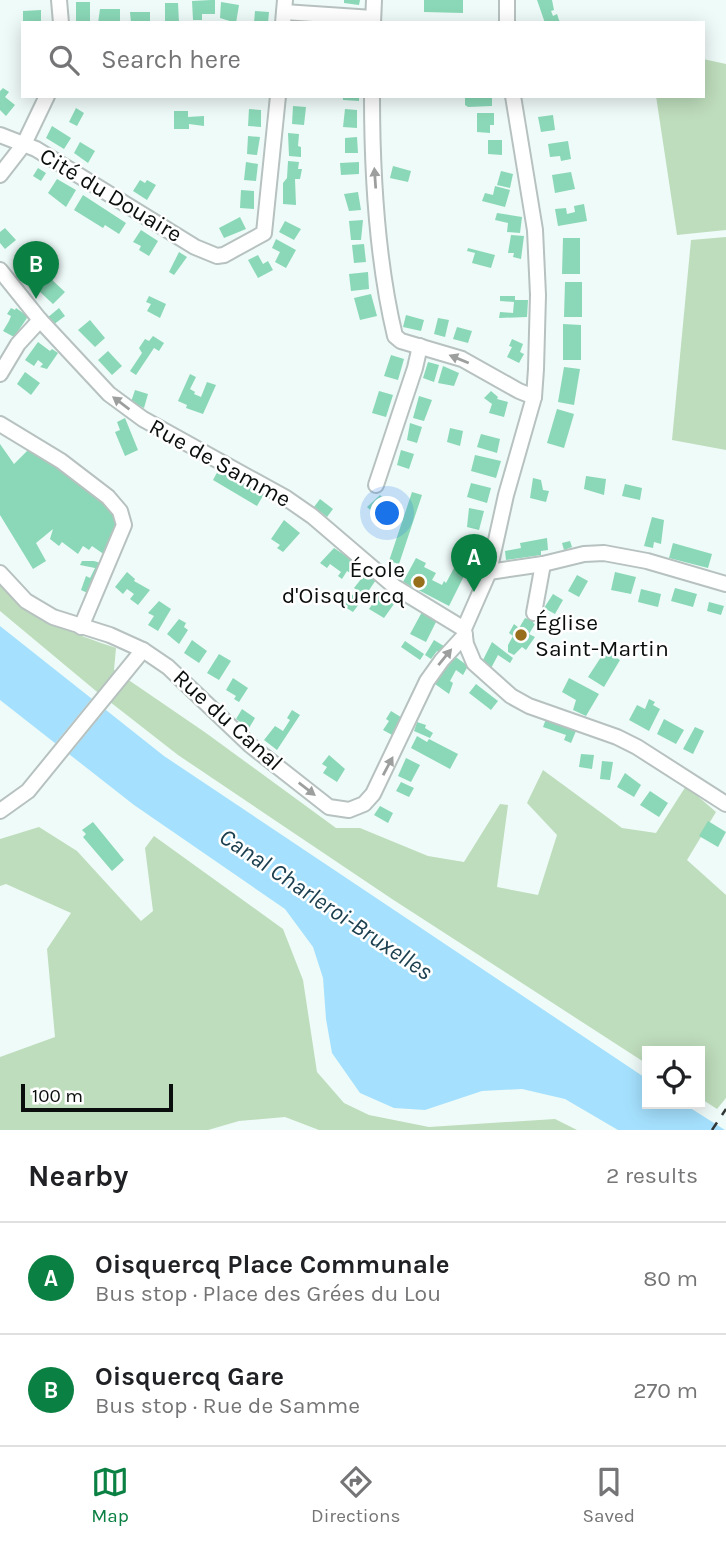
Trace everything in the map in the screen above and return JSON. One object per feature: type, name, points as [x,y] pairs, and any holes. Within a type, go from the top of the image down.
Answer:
[{"type":"street","points":[[59,0],[61,21]]},
{"type":"street","points":[[284,12],[373,21],[374,0]]},
{"type":"street","points":[[507,0],[507,21]]},
{"type":"street","points":[[24,144],[46,98]]},
{"type":"street","name":"Cité du Douaire","points":[[0,135],[24,144],[197,248],[216,256],[224,255],[264,233],[278,98]]},
{"type":"street","points":[[372,98],[372,141],[383,277],[395,336],[401,341],[462,359],[534,397]]},
{"type":"street","name":"Rue du Canal","points":[[0,573],[26,601],[53,617],[110,635],[143,650],[177,673],[250,746],[329,807],[349,810],[364,804],[373,794],[427,681],[465,632],[489,572],[506,495],[534,397],[537,345],[536,252],[513,98]]},
{"type":"street","name":"Cité du Douaire","points":[[0,175],[24,144]]},
{"type":"street","name":"Rue de Samme","points":[[0,270],[40,320],[109,394],[143,419],[286,498],[312,516],[395,587],[465,632]]},
{"type":"street","points":[[0,374],[18,344],[40,320]]},
{"type":"street","points":[[376,485],[415,368],[419,346]]},
{"type":"street","points":[[0,425],[61,461],[108,497],[120,511],[124,525],[81,627]]},
{"type":"street","points":[[489,572],[543,564],[584,554],[604,553],[647,561],[726,584]]},
{"type":"street","points":[[534,612],[543,564]]},
{"type":"street","points":[[465,632],[466,644],[474,663],[511,696],[530,706],[638,747],[726,804]]},
{"type":"street","points":[[0,811],[28,790],[45,771],[143,650]]},
{"type":"green space","points":[[705,59],[726,64],[726,230],[677,235],[656,98],[705,98]]},
{"type":"green space","points":[[726,237],[726,450],[672,440],[691,240]]},
{"type":"green space","points":[[0,584],[38,616],[69,631],[116,648],[114,670],[336,828],[360,828],[428,856],[464,862],[500,804],[508,805],[497,887],[538,895],[557,835],[527,803],[543,770],[622,828],[656,833],[686,786],[716,812],[687,860],[726,895],[726,1098],[717,1109],[705,1101],[705,1046],[642,1046],[642,1061],[392,899],[178,755],[0,611]]},
{"type":"green space","points":[[39,827],[77,851],[141,921],[153,911],[145,848],[154,836],[283,929],[303,980],[317,1072],[344,1103],[369,1115],[429,1127],[555,1119],[577,1130],[319,1130],[285,1117],[239,1121],[208,1130],[0,1130],[0,1057],[55,1037],[47,949],[71,913],[6,884],[0,886],[0,839]]},
{"type":"water","name":"Canal Charleroi-Bruxelles","points":[[0,626],[164,756],[642,1076],[642,1109],[692,1109],[725,1130],[618,1130],[565,1099],[522,1089],[482,1091],[425,1110],[394,1108],[360,1093],[332,1053],[323,978],[313,947],[285,909],[134,805],[0,700]]},
{"type":"pier","points":[[94,696],[108,707],[67,757],[53,746]]},
{"type":"building","points":[[215,0],[215,14],[202,14],[202,20],[193,20],[192,1]]},
{"type":"building","points":[[344,0],[360,0],[359,5],[344,3]]},
{"type":"building","points":[[424,0],[463,0],[463,13],[424,12]]},
{"type":"building","points":[[537,0],[552,0],[554,10],[551,11],[553,16],[557,14],[559,21],[544,21]]},
{"type":"building","points":[[76,2],[90,2],[90,21],[76,21]]},
{"type":"building","points":[[221,2],[239,5],[236,21],[220,18]]},
{"type":"building","points":[[165,3],[178,3],[179,21],[165,21]]},
{"type":"building","points":[[100,9],[120,9],[120,21],[98,21]]},
{"type":"building","points":[[41,10],[41,21],[23,21],[23,11]]},
{"type":"building","points":[[255,11],[269,12],[268,21],[254,21]]},
{"type":"building","points":[[130,12],[150,12],[150,21],[131,21]]},
{"type":"building","points":[[3,88],[9,92],[5,97],[15,105],[6,116],[0,110],[0,91]]},
{"type":"building","points":[[343,98],[359,98],[359,101]]},
{"type":"building","points":[[465,98],[492,98],[492,106],[465,105]]},
{"type":"building","points":[[293,106],[306,107],[304,125],[292,124]]},
{"type":"building","points":[[76,108],[84,113],[77,126],[69,122]]},
{"type":"building","points":[[249,109],[261,110],[261,127],[248,126]]},
{"type":"building","points":[[345,109],[357,110],[357,128],[343,127]]},
{"type":"building","points":[[174,111],[188,111],[188,117],[204,116],[204,126],[189,124],[189,129],[174,129]]},
{"type":"building","points":[[477,113],[494,113],[494,125],[490,125],[490,133],[477,132]]},
{"type":"building","points":[[553,115],[555,130],[541,132],[538,117]]},
{"type":"building","points":[[52,126],[71,138],[64,149],[46,138]]},
{"type":"building","points":[[288,133],[299,134],[301,157],[289,156]]},
{"type":"building","points":[[248,136],[260,137],[257,155],[247,154]]},
{"type":"building","points":[[357,137],[358,153],[345,153],[345,138]]},
{"type":"building","points":[[488,140],[502,140],[502,155],[488,154]]},
{"type":"building","points":[[568,141],[571,159],[561,161],[560,156],[550,157],[548,144]]},
{"type":"building","points":[[80,142],[95,151],[88,163],[74,153]]},
{"type":"building","points":[[288,161],[299,162],[298,169],[302,169],[300,179],[295,179],[296,205],[283,204],[283,183],[287,178]]},
{"type":"building","points":[[246,162],[258,164],[256,181],[244,180]]},
{"type":"building","points":[[359,162],[359,174],[341,175],[340,163]]},
{"type":"building","points":[[393,166],[411,171],[408,182],[390,178]]},
{"type":"building","points":[[38,168],[46,173],[41,181],[33,176]]},
{"type":"building","points":[[501,171],[513,174],[510,188],[497,185]]},
{"type":"building","points":[[571,172],[575,189],[555,193],[552,175]]},
{"type":"building","points":[[57,179],[76,190],[66,207],[48,193]]},
{"type":"building","points":[[140,180],[156,185],[147,200],[133,191]]},
{"type":"building","points":[[495,186],[510,190],[505,207],[482,201],[485,193],[493,195]]},
{"type":"building","points":[[241,190],[254,191],[254,209],[240,208]]},
{"type":"building","points":[[358,192],[361,210],[349,211],[344,194]]},
{"type":"building","points":[[83,195],[126,223],[119,234],[105,225],[103,228],[74,210]]},
{"type":"building","points":[[584,204],[587,221],[558,226],[555,209],[566,208],[567,214],[575,212],[574,206]]},
{"type":"building","points":[[497,213],[522,217],[520,233],[507,232],[508,223],[495,220]]},
{"type":"building","points":[[240,217],[246,229],[224,238],[219,228]]},
{"type":"building","points":[[363,220],[361,240],[351,240],[349,221]]},
{"type":"building","points":[[285,221],[301,229],[294,240],[279,232]]},
{"type":"building","points":[[5,228],[16,240],[5,249],[0,243],[0,232]]},
{"type":"building","points":[[141,230],[158,241],[149,256],[139,250],[141,246],[133,242]]},
{"type":"building","points":[[511,235],[524,236],[521,259],[513,257],[514,253],[508,253]]},
{"type":"building","points":[[563,238],[580,238],[580,274],[562,274]]},
{"type":"building","points":[[276,239],[296,250],[286,268],[275,262],[280,252],[272,248]]},
{"type":"building","points":[[364,244],[366,262],[354,263],[352,245]]},
{"type":"building","points":[[468,248],[495,255],[491,268],[472,263],[475,253],[467,251]]},
{"type":"building","points":[[22,250],[30,257],[21,268],[13,261]]},
{"type":"building","points":[[179,252],[187,257],[174,275],[169,272]]},
{"type":"building","points":[[258,255],[263,264],[268,261],[273,270],[258,278],[248,260]]},
{"type":"building","points":[[29,263],[42,274],[40,276],[44,278],[46,275],[65,292],[53,304],[26,279],[31,274],[24,269]]},
{"type":"building","points":[[368,272],[369,289],[351,291],[349,274]]},
{"type":"building","points":[[565,282],[582,282],[582,317],[564,317]]},
{"type":"building","points":[[371,294],[377,316],[360,320],[354,298]]},
{"type":"building","points":[[149,296],[166,304],[160,318],[147,311],[151,304],[146,302]]},
{"type":"building","points":[[500,296],[515,296],[515,300],[528,300],[527,317],[499,318],[500,312],[513,313],[514,302],[500,301]]},
{"type":"building","points":[[11,308],[16,308],[27,318],[14,337],[3,331],[11,316],[7,314]]},
{"type":"building","points":[[59,308],[65,316],[53,325],[47,318]]},
{"type":"building","points":[[406,315],[424,320],[421,331],[403,327]]},
{"type":"building","points":[[438,318],[449,320],[445,337],[434,334]]},
{"type":"building","points":[[90,320],[105,338],[95,347],[78,330]]},
{"type":"building","points":[[563,324],[581,325],[581,360],[563,360]]},
{"type":"building","points":[[457,327],[472,331],[468,343],[453,339]]},
{"type":"building","points":[[153,336],[164,343],[159,351],[154,348],[136,375],[130,371],[142,353],[139,348],[145,339],[149,341]]},
{"type":"building","points":[[512,339],[523,344],[520,352],[524,354],[519,363],[507,357],[512,347],[509,346]]},
{"type":"building","points":[[38,342],[50,351],[52,349],[58,353],[47,369],[40,367],[43,364],[38,360],[34,366],[25,360]]},
{"type":"building","points":[[108,351],[122,366],[112,375],[98,360]]},
{"type":"building","points":[[391,355],[404,359],[398,380],[384,376]]},
{"type":"building","points":[[428,362],[439,365],[434,382],[423,378]]},
{"type":"building","points":[[443,366],[459,373],[454,386],[438,383]]},
{"type":"building","points":[[564,367],[580,369],[574,405],[558,402]]},
{"type":"building","points":[[25,372],[40,383],[31,395],[17,384]]},
{"type":"building","points":[[190,374],[196,377],[190,389],[201,397],[207,382],[216,385],[203,414],[186,408],[187,405],[178,401]]},
{"type":"building","points":[[135,390],[148,394],[144,408],[131,402]]},
{"type":"building","points":[[379,391],[393,395],[386,417],[372,413]]},
{"type":"building","points":[[491,391],[497,399],[508,402],[504,417],[489,413],[492,404],[484,398]]},
{"type":"building","points":[[419,396],[432,400],[424,421],[413,418]]},
{"type":"building","points":[[557,409],[574,414],[564,448],[547,443]]},
{"type":"building","points":[[125,418],[138,450],[125,456],[115,432],[120,430],[117,422]]},
{"type":"building","points":[[410,423],[422,427],[417,443],[407,440]]},
{"type":"building","points":[[450,428],[463,431],[460,446],[447,442]]},
{"type":"building","points":[[481,434],[500,439],[497,453],[477,447]]},
{"type":"building","points":[[0,444],[14,464],[29,449],[46,455],[113,510],[117,527],[105,555],[92,546],[89,550],[83,546],[78,554],[62,542],[59,546],[50,539],[53,529],[36,543],[46,561],[33,569],[0,515]]},
{"type":"building","points":[[401,450],[414,454],[409,469],[397,465]]},
{"type":"building","points":[[475,455],[501,461],[496,478],[471,471]]},
{"type":"building","points":[[220,467],[264,494],[257,506],[213,480]]},
{"type":"building","points":[[586,476],[606,479],[604,495],[584,489]]},
{"type":"building","points":[[533,478],[541,480],[543,490],[549,491],[546,502],[530,498]]},
{"type":"building","points":[[471,483],[491,488],[487,503],[467,497]]},
{"type":"building","points":[[625,484],[642,488],[640,500],[622,496]]},
{"type":"building","points":[[412,492],[422,495],[399,564],[389,561]]},
{"type":"building","points":[[380,495],[394,508],[382,521],[367,507]]},
{"type":"building","points":[[320,499],[333,509],[327,517],[314,507]]},
{"type":"building","points":[[469,508],[484,511],[479,530],[467,527]]},
{"type":"building","points":[[652,517],[664,520],[661,544],[654,542],[653,548],[644,546]]},
{"type":"building","points":[[284,520],[300,533],[283,552],[277,548],[280,545],[271,539]]},
{"type":"building","points":[[547,538],[548,550],[541,551],[541,555],[506,560],[505,551],[521,548],[520,543]]},
{"type":"building","points":[[473,541],[486,547],[481,556],[468,549]]},
{"type":"building","points":[[570,541],[572,547],[564,550],[562,543]]},
{"type":"building","points":[[673,543],[712,554],[708,568],[669,558]]},
{"type":"building","points":[[334,548],[358,564],[352,574],[347,571],[342,579],[338,576],[341,572],[330,564],[327,568],[320,563]]},
{"type":"building","points":[[465,557],[478,565],[473,574],[459,566]]},
{"type":"building","name":"École d'Oisquercq","points":[[416,558],[426,563],[424,567],[436,573],[432,580],[442,585],[444,581],[446,583],[455,566],[466,572],[449,606],[403,582]]},
{"type":"building","points":[[82,561],[104,564],[92,595],[81,590],[86,576],[90,578],[95,568],[80,565]]},
{"type":"building","points":[[368,570],[378,577],[365,596],[354,588]]},
{"type":"building","points":[[127,572],[134,581],[150,590],[138,605],[130,599],[134,594],[127,589],[123,594],[115,587]]},
{"type":"building","points":[[615,572],[636,577],[631,594],[611,590]]},
{"type":"building","points":[[577,575],[588,581],[579,597],[568,591]]},
{"type":"building","points":[[675,588],[697,594],[693,607],[671,601]]},
{"type":"building","points":[[641,589],[661,594],[658,607],[638,602]]},
{"type":"building","points":[[347,592],[362,600],[353,612],[340,604],[342,593],[345,595]]},
{"type":"building","points":[[553,594],[563,600],[555,614],[544,608]]},
{"type":"building","points":[[379,595],[394,604],[384,618],[369,609]]},
{"type":"building","points":[[159,601],[171,609],[158,631],[148,625],[154,616],[148,613]]},
{"type":"building","points":[[709,602],[724,606],[721,615],[707,611]]},
{"type":"building","points":[[422,612],[437,620],[426,642],[410,634]]},
{"type":"building","name":"Église Saint-Martin","points":[[530,615],[535,618],[535,624],[529,634],[535,637],[526,650],[522,647],[514,655],[508,652],[513,636],[509,633],[514,624],[519,628]]},
{"type":"building","points":[[179,619],[186,623],[184,627],[188,630],[179,644],[167,634]]},
{"type":"building","points":[[192,640],[207,651],[199,663],[184,653]]},
{"type":"building","points":[[434,640],[447,648],[442,654],[437,651],[431,659],[425,655]]},
{"type":"building","points":[[405,641],[424,654],[420,660],[401,647]]},
{"type":"building","points":[[492,642],[513,658],[510,663],[498,655],[489,672],[480,666]]},
{"type":"building","points":[[605,651],[620,660],[604,687],[588,677]]},
{"type":"building","points":[[219,654],[231,661],[219,680],[207,673]]},
{"type":"building","points":[[453,655],[468,666],[463,675],[456,670],[450,681],[453,683],[449,694],[435,684]]},
{"type":"building","points":[[233,678],[248,688],[239,702],[234,699],[236,696],[226,690]]},
{"type":"building","points":[[569,678],[599,694],[586,716],[573,710],[576,700],[562,692]]},
{"type":"building","points":[[476,684],[498,701],[491,710],[469,693]]},
{"type":"building","points":[[649,699],[660,709],[649,731],[629,720],[637,705],[645,709]]},
{"type":"building","points":[[242,709],[255,718],[249,728],[236,719]]},
{"type":"building","points":[[292,710],[300,715],[277,750],[264,740],[275,726],[283,731],[290,720],[287,718]]},
{"type":"building","points":[[391,711],[404,719],[394,736],[383,730]]},
{"type":"building","points":[[546,719],[576,731],[571,743],[564,740],[566,735],[543,727]]},
{"type":"building","points":[[664,719],[684,730],[676,744],[657,734]]},
{"type":"building","points":[[417,722],[426,725],[425,728],[433,733],[430,738],[414,731]]},
{"type":"building","points":[[695,727],[704,731],[693,754],[683,749]]},
{"type":"building","points":[[417,736],[458,754],[450,769],[411,748]]},
{"type":"building","points":[[581,754],[594,755],[592,769],[579,767]]},
{"type":"building","points":[[329,755],[345,769],[337,782],[323,773],[327,767],[322,764]]},
{"type":"building","points":[[406,758],[420,765],[411,782],[398,776]]},
{"type":"building","points":[[602,761],[613,762],[610,780],[600,779]]},
{"type":"building","points":[[625,773],[641,785],[634,797],[617,787]]},
{"type":"building","points":[[401,782],[414,788],[409,797],[396,791]]},
{"type":"building","points":[[650,791],[668,803],[659,817],[640,805]]},
{"type":"building","points":[[380,806],[393,813],[388,823],[374,815]]},
{"type":"building","points":[[708,821],[726,832],[718,847],[699,836]]},
{"type":"building","points":[[93,822],[124,860],[112,871],[83,837],[86,834],[82,830]]},
{"type":"railway","points":[[712,1130],[726,1109]]},
{"type":"place","name":"Oisquercq Gare","points":[[36,299]]},
{"type":"place","name":"École d'Oisquercq","points":[[419,582]]},
{"type":"place","name":"Oisquercq Place Communale","points":[[474,592]]},
{"type":"place","name":"Église Saint-Martin","points":[[521,635]]}]
